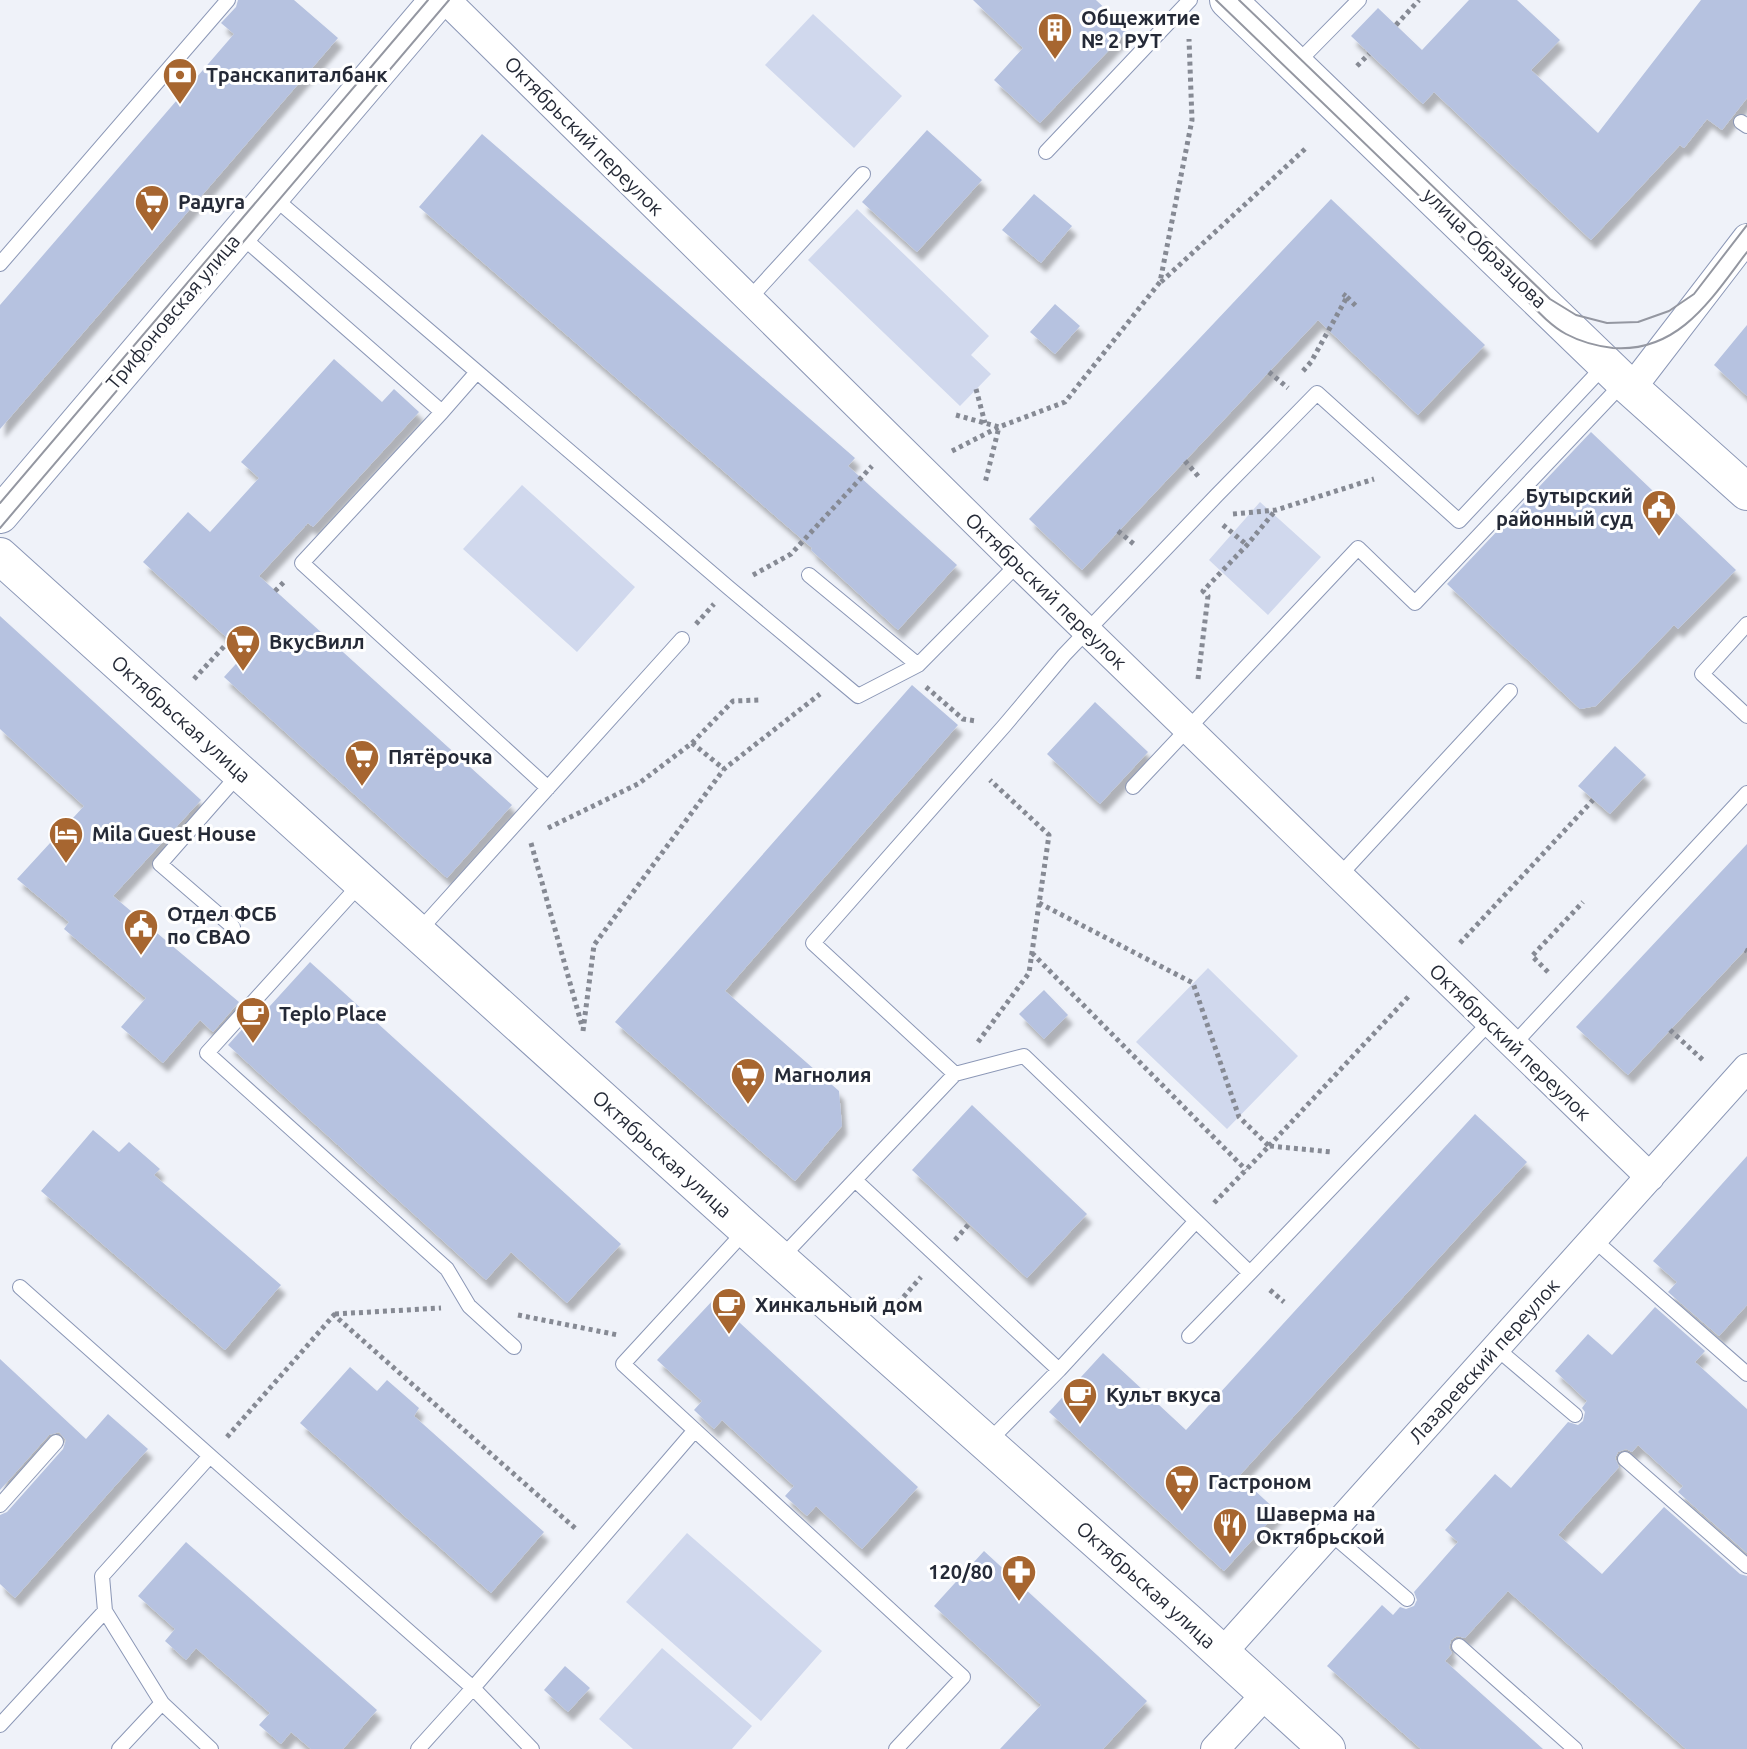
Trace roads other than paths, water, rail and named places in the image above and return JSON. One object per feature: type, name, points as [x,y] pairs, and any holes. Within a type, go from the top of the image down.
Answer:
[{"type":"street","name":"Трифоновская улица","points":[[0,515],[438,0]]},
{"type":"street","name":"Октябрьский переулок","points":[[446,0],[1018,564],[1650,1177]]},
{"type":"street","name":"улица Образцова","points":[[1228,0],[1620,379],[1747,492]]},
{"type":"street","points":[[1620,379],[1747,238]]},
{"type":"street","name":"Октябрьская улица","points":[[0,556],[1327,1749]]},
{"type":"street","name":"Лазаревский переулок","points":[[1222,1653],[1747,1068]]},
{"type":"street","points":[[1215,1749],[1266,1694]]},
{"type":"lane","points":[[0,264],[228,0]]},
{"type":"lane","points":[[1046,152],[1190,0]]},
{"type":"lane","points":[[1295,65],[1359,0]]},
{"type":"lane","points":[[749,299],[863,174]]},
{"type":"lane","points":[[272,196],[858,696],[912,668],[1018,564]]},
{"type":"lane","points":[[239,234],[442,412]]},
{"type":"lane","points":[[477,372],[302,563],[548,788]]},
{"type":"lane","points":[[955,1074],[813,943],[1058,662],[1205,508],[1317,393],[1459,521],[1620,379]]},
{"type":"lane","points":[[1133,787],[1358,548],[1415,603],[1620,379]]},
{"type":"lane","points":[[809,575],[912,668]]},
{"type":"lane","points":[[1747,624],[1702,674],[1747,716]]},
{"type":"lane","points":[[417,932],[682,639]]},
{"type":"lane","points":[[1339,876],[1510,691]]},
{"type":"lane","points":[[233,927],[160,864],[240,772]]},
{"type":"lane","points":[[1513,1045],[1747,793]]},
{"type":"lane","points":[[362,882],[207,1053],[447,1269],[469,1306],[514,1347]]},
{"type":"lane","points":[[1189,1336],[1490,1022]]},
{"type":"lane","points":[[780,1259],[955,1074],[1024,1056],[1250,1273]]},
{"type":"lane","points":[[855,1180],[1059,1370]]},
{"type":"lane","points":[[987,1443],[1196,1221]]},
{"type":"lane","points":[[747,1230],[623,1364],[963,1677],[896,1749]]},
{"type":"lane","points":[[1593,1239],[1747,1374]]},
{"type":"lane","points":[[20,1287],[473,1688],[532,1749]]},
{"type":"lane","points":[[1496,1348],[1575,1415]]},
{"type":"lane","points":[[418,1749],[695,1430]]},
{"type":"lane","points":[[0,1505],[56,1442]]},
{"type":"lane","points":[[210,1456],[102,1576],[105,1611],[162,1703],[211,1749]]},
{"type":"lane","points":[[1625,1459],[1747,1566]]},
{"type":"lane","points":[[1330,1533],[1407,1599]]},
{"type":"lane","points":[[0,1725],[105,1611]]},
{"type":"lane","points":[[1459,1646],[1575,1749]]},
{"type":"lane","points":[[119,1749],[162,1703]]},
{"type":"tram line","points":[[0,503],[428,0]]},
{"type":"tram line","points":[[0,528],[449,0]]},
{"type":"tram line","points":[[1216,0],[1541,314],[1572,337],[1613,348],[1657,342],[1692,319],[1747,252]]},
{"type":"tram line","points":[[1239,0],[1550,299],[1576,315],[1607,323],[1638,322],[1669,311],[1694,294],[1747,225]]},
{"type":"place","name":"Общежитие № 2 РУТ","points":[[1055,61]]},
{"type":"place","name":"Транскапиталбанк","points":[[180,106]]},
{"type":"place","name":"Радуга","points":[[152,233]]},
{"type":"place","name":"Бутырский районный суд","points":[[1659,538]]},
{"type":"place","name":"ВкусВилл","points":[[243,673]]},
{"type":"place","name":"Пятёрочка","points":[[362,788]]},
{"type":"place","name":"Mila Guest House","points":[[66,865]]},
{"type":"place","name":"Отдел ФСБ по СВАО","points":[[141,957]]},
{"type":"place","name":"Teplo Place","points":[[253,1045]]},
{"type":"place","name":"Магнолия","points":[[748,1106]]},
{"type":"place","name":"Хинкальный дом","points":[[729,1336]]},
{"type":"place","name":"Культ вкуса","points":[[1080,1426]]},
{"type":"place","name":"Гастроном","points":[[1182,1513]]},
{"type":"place","name":"Шаверма на Октябрьской","points":[[1230,1556]]},
{"type":"place","name":"120/80","points":[[1019,1603]]}]
